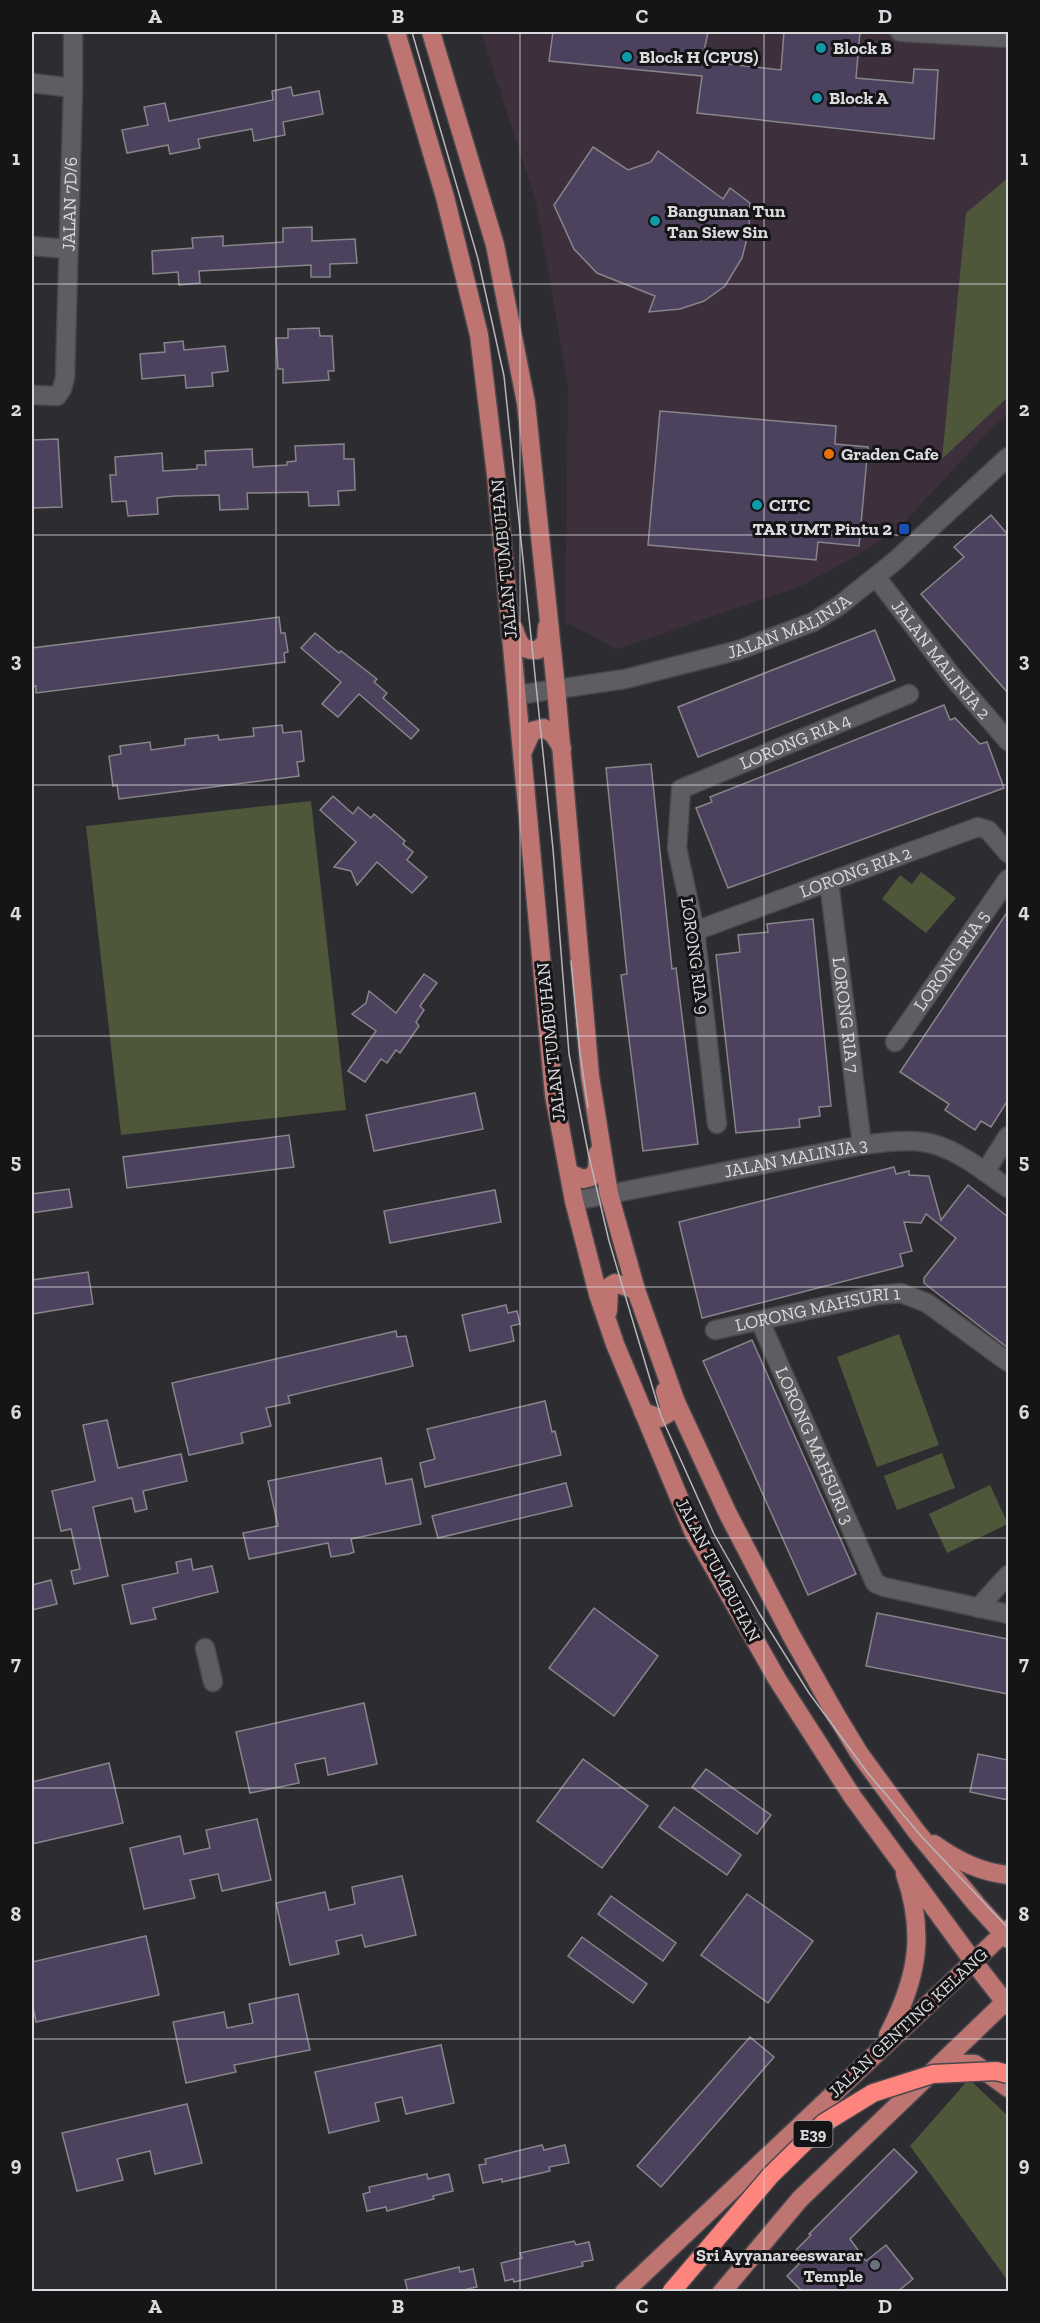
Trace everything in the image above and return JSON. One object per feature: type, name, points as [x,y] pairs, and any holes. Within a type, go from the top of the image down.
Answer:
[{"type":"highway","name":"E39","points":[[671,2292],[771,2175],[824,2123],[873,2093],[933,2074],[996,2071],[1008,2074]]},
{"type":"main road","name":"JALAN TUMBUHAN","points":[[396,32],[445,196],[479,335],[518,695],[554,1095],[574,1200],[609,1327],[693,1531],[777,1679],[819,1748],[973,1961],[1008,2002]]},
{"type":"main road","name":"JALAN TUMBUHAN","points":[[431,32],[495,245],[526,403],[562,748],[590,1076],[609,1194],[636,1290],[676,1402],[728,1514],[791,1635],[859,1753],[916,1831],[977,1905],[1007,1934]]},
{"type":"main road","points":[[509,617],[520,645],[528,650],[538,650],[546,642],[548,616]]},
{"type":"main road","points":[[523,753],[532,731],[544,728],[553,734],[562,748]]},
{"type":"main road","points":[[569,1173],[583,1179],[591,1177],[597,1170],[599,1137]]},
{"type":"main road","points":[[609,1327],[609,1287],[615,1283],[636,1290]]},
{"type":"main road","points":[[644,1412],[660,1418],[667,1414],[670,1409],[664,1389],[667,1378]]},
{"type":"main road","points":[[916,1831],[970,1866],[1008,1875]]},
{"type":"main road","points":[[882,2047],[906,1998],[917,1954],[915,1912],[900,1859]]},
{"type":"main road","name":"JALAN GENTING KELANG","points":[[624,2292],[973,1961],[1007,1934]]},
{"type":"main road","points":[[722,2292],[800,2199],[1008,2002]]},
{"type":"main road","points":[[942,2063],[975,2064],[1008,2088]]},
{"type":"street","name":"JALAN 7D/6","points":[[32,395],[57,396],[65,378],[73,32]]},
{"type":"street","points":[[900,32],[968,38],[1008,38]]},
{"type":"street","points":[[32,83],[73,88]]},
{"type":"street","points":[[32,246],[67,249]]},
{"type":"street","name":"JALAN MALINJA","points":[[518,695],[625,679],[739,650],[813,622],[840,605],[876,577],[1008,457]]},
{"type":"street","name":"JALAN MALINJA 2","points":[[876,577],[956,681],[1008,741]]},
{"type":"street","name":"LORONG RIA 4","points":[[681,789],[909,694]]},
{"type":"street","name":"LORONG RIA 9","points":[[681,789],[677,848],[694,931],[717,1124]]},
{"type":"street","name":"LORONG RIA 2","points":[[694,931],[978,827],[988,830],[1008,852]]},
{"type":"street","name":"LORONG RIA 5","points":[[895,1042],[1008,879]]},
{"type":"street","name":"LORONG RIA 7","points":[[829,882],[862,1145]]},
{"type":"street","points":[[985,1172],[1008,1136]]},
{"type":"street","name":"JALAN MALINJA 3","points":[[574,1200],[862,1145],[914,1141],[933,1144],[951,1152],[1008,1188]]},
{"type":"street","name":"LORONG MAHSURI 1","points":[[715,1330],[877,1295],[901,1293],[927,1303],[1008,1362]]},
{"type":"street","name":"LORONG MAHSURI 3","points":[[760,1321],[875,1583],[978,1608]]},
{"type":"street","points":[[978,1608],[1008,1575]]},
{"type":"street","points":[[978,1608],[1008,1614]]},
{"type":"street","points":[[205,1648],[213,1682]]},
{"type":"shaded area","points":[[481,32],[1008,32],[1008,414],[989,431],[896,531],[799,587],[617,649],[565,622],[568,385],[536,202]]},
{"type":"green space","points":[[1008,178],[1008,397],[942,459],[966,213]]},
{"type":"green space","points":[[311,801],[346,1110],[121,1135],[86,826]]},
{"type":"green space","points":[[921,872],[956,898],[926,933],[882,899],[900,875],[912,884]]},
{"type":"green space","points":[[899,1334],[939,1445],[877,1467],[837,1357]]},
{"type":"green space","points":[[942,1453],[955,1488],[897,1510],[884,1476]]},
{"type":"green space","points":[[990,1485],[1008,1524],[947,1553],[929,1514]]},
{"type":"green space","points":[[969,2079],[1008,2116],[1008,2281],[910,2146]]},
{"type":"building","points":[[553,32],[708,32],[702,61],[781,70],[784,32],[860,32],[856,78],[913,83],[914,69],[938,70],[934,139],[697,113],[702,76],[549,61]]},
{"type":"building","points":[[291,87],[293,96],[319,91],[323,114],[283,122],[285,135],[254,141],[252,129],[198,139],[200,148],[170,154],[168,145],[127,153],[122,130],[148,125],[144,107],[165,103],[169,121],[273,100],[272,91]]},
{"type":"building","name":"Bangunan Tun Tan Siew Sin","points":[[593,147],[628,170],[651,162],[658,151],[723,199],[730,188],[750,203],[749,230],[742,258],[725,286],[704,301],[680,309],[649,312],[655,296],[597,273],[574,249],[554,205]]},
{"type":"building","points":[[312,227],[312,241],[355,239],[357,263],[330,264],[330,277],[311,277],[311,265],[199,271],[200,283],[179,285],[178,272],[153,274],[152,251],[193,248],[192,238],[223,236],[223,246],[283,242],[283,228]]},
{"type":"building","points":[[319,328],[320,336],[332,336],[334,371],[328,371],[329,380],[283,383],[283,369],[278,369],[276,338],[288,338],[288,329]]},
{"type":"building","points":[[183,341],[184,350],[225,346],[228,371],[212,373],[213,386],[186,388],[185,375],[142,379],[140,354],[165,352],[164,343]]},
{"type":"building","name":"CITC","points":[[660,411],[836,426],[835,444],[868,447],[859,546],[818,542],[816,560],[648,545]]},
{"type":"building","points":[[58,439],[62,507],[32,508],[32,440]]},
{"type":"building","points":[[344,444],[344,459],[354,459],[355,490],[338,491],[339,505],[309,506],[308,492],[247,493],[248,509],[220,510],[219,495],[175,496],[157,498],[158,514],[128,516],[126,501],[112,502],[110,475],[116,475],[115,457],[162,453],[163,471],[197,469],[197,465],[206,465],[205,451],[252,449],[253,467],[287,465],[287,462],[296,461],[295,446]]},
{"type":"building","points":[[991,515],[1008,535],[1008,693],[921,594],[964,557],[954,547]]},
{"type":"building","points":[[279,617],[281,633],[285,633],[288,652],[284,653],[285,662],[36,693],[36,686],[32,687],[32,648]]},
{"type":"building","points":[[875,630],[895,680],[698,757],[678,707]]},
{"type":"building","points":[[315,633],[377,679],[374,682],[387,693],[383,698],[419,730],[411,739],[359,694],[338,717],[322,704],[341,682],[301,648]]},
{"type":"building","points":[[944,705],[950,720],[955,718],[980,744],[987,742],[1004,788],[728,888],[696,808],[712,802],[710,797]]},
{"type":"building","points":[[282,725],[283,733],[301,731],[304,761],[297,762],[299,776],[119,799],[117,785],[113,786],[109,756],[121,754],[120,746],[150,742],[151,750],[185,745],[185,739],[218,735],[219,740],[254,736],[253,728]]},
{"type":"building","points":[[651,764],[672,969],[676,968],[698,1144],[643,1151],[621,975],[627,974],[606,768]]},
{"type":"building","points":[[333,796],[353,814],[358,807],[371,818],[374,814],[405,841],[403,844],[413,852],[407,860],[427,877],[412,893],[377,862],[357,885],[351,871],[334,867],[356,842],[320,810]]},
{"type":"building","points":[[1008,911],[1008,1100],[991,1127],[981,1121],[975,1130],[945,1110],[949,1104],[900,1072]]},
{"type":"building","points":[[813,919],[831,1106],[819,1107],[820,1116],[799,1119],[800,1127],[736,1133],[716,955],[740,952],[738,935],[768,932],[767,924]]},
{"type":"building","points":[[424,974],[437,983],[420,1006],[424,1010],[416,1022],[419,1026],[400,1053],[396,1050],[387,1063],[381,1059],[365,1082],[348,1071],[376,1031],[352,1014],[366,1003],[369,991],[396,1013]]},
{"type":"building","points":[[475,1093],[483,1129],[374,1151],[366,1115]]},
{"type":"building","points":[[289,1135],[294,1167],[127,1188],[123,1157]]},
{"type":"building","points":[[894,1167],[896,1174],[909,1171],[909,1175],[929,1176],[941,1220],[968,1185],[1008,1217],[1008,1348],[924,1283],[924,1278],[956,1238],[926,1214],[921,1223],[904,1222],[912,1251],[900,1254],[903,1266],[702,1318],[679,1222]]},
{"type":"building","points":[[69,1189],[72,1207],[32,1213],[32,1194]]},
{"type":"building","points":[[495,1190],[501,1222],[390,1243],[384,1211]]},
{"type":"building","points":[[88,1272],[93,1304],[32,1314],[32,1280]]},
{"type":"building","points":[[506,1305],[508,1313],[517,1311],[520,1324],[511,1326],[514,1341],[470,1351],[462,1315]]},
{"type":"building","points":[[396,1331],[397,1337],[406,1336],[413,1366],[288,1396],[290,1403],[266,1408],[271,1426],[241,1433],[243,1443],[189,1455],[172,1383]]},
{"type":"building","points":[[752,1340],[856,1574],[808,1595],[703,1361]]},
{"type":"building","points":[[545,1401],[552,1432],[555,1431],[561,1455],[425,1487],[420,1463],[435,1459],[427,1429]]},
{"type":"building","points":[[107,1420],[118,1468],[181,1454],[187,1481],[143,1491],[147,1509],[135,1512],[132,1498],[93,1507],[108,1576],[74,1584],[71,1571],[80,1569],[71,1529],[61,1531],[52,1491],[95,1481],[83,1425]]},
{"type":"building","points":[[381,1458],[386,1484],[412,1479],[421,1524],[351,1539],[354,1552],[349,1554],[331,1557],[328,1543],[249,1559],[243,1533],[278,1526],[268,1481]]},
{"type":"building","points":[[566,1483],[572,1506],[438,1538],[432,1516]]},
{"type":"building","points":[[191,1559],[193,1570],[212,1566],[218,1592],[153,1608],[156,1619],[131,1624],[122,1585],[178,1573],[176,1562]]},
{"type":"building","points":[[51,1580],[57,1604],[32,1610],[32,1585]]},
{"type":"building","points":[[594,1608],[658,1656],[614,1716],[549,1668]]},
{"type":"building","points":[[877,1613],[1008,1639],[1008,1694],[866,1666]]},
{"type":"building","points":[[364,1703],[377,1764],[328,1775],[325,1758],[295,1764],[299,1783],[250,1793],[236,1732]]},
{"type":"building","points":[[978,1754],[1008,1760],[1008,1800],[970,1792]]},
{"type":"building","points":[[583,1759],[648,1806],[602,1868],[537,1821]]},
{"type":"building","points":[[109,1763],[123,1823],[32,1844],[32,1782]]},
{"type":"building","points":[[706,1769],[771,1815],[757,1834],[692,1787]]},
{"type":"building","points":[[674,1807],[741,1855],[727,1875],[659,1827]]},
{"type":"building","points":[[257,1819],[271,1880],[222,1891],[218,1874],[190,1880],[195,1898],[144,1909],[130,1848],[180,1836],[184,1854],[210,1848],[206,1830]]},
{"type":"building","points":[[402,1876],[416,1935],[365,1947],[362,1935],[336,1941],[339,1954],[290,1965],[276,1903],[325,1892],[329,1910],[355,1904],[352,1887]]},
{"type":"building","points":[[747,1894],[813,1941],[768,2003],[701,1955]]},
{"type":"building","points":[[611,1896],[676,1943],[663,1961],[598,1914]]},
{"type":"building","points":[[146,1936],[159,1995],[36,2022],[32,2002],[32,1962]]},
{"type":"building","points":[[582,1937],[647,1984],[633,2003],[568,1956]]},
{"type":"building","points":[[298,1994],[310,2050],[234,2065],[236,2072],[186,2083],[173,2022],[224,2012],[227,2028],[253,2023],[249,2004]]},
{"type":"building","points":[[750,2037],[774,2057],[661,2187],[637,2166]]},
{"type":"building","points":[[441,2045],[454,2103],[406,2114],[402,2097],[375,2103],[379,2121],[329,2133],[315,2072]]},
{"type":"building","points":[[187,2104],[202,2163],[155,2174],[150,2151],[117,2159],[123,2180],[77,2191],[62,2133]]},
{"type":"building","points":[[542,2145],[544,2150],[565,2145],[569,2163],[549,2167],[550,2171],[502,2182],[502,2179],[483,2183],[479,2165],[486,2164],[485,2159]]},
{"type":"building","points":[[894,2149],[917,2172],[850,2239],[866,2261],[886,2245],[913,2279],[897,2292],[803,2292],[787,2276],[799,2264],[790,2256]]},
{"type":"building","points":[[427,2174],[428,2179],[449,2174],[453,2191],[433,2196],[434,2199],[387,2211],[386,2207],[367,2211],[363,2194],[370,2192],[369,2187]]},
{"type":"building","points":[[574,2241],[576,2245],[589,2242],[593,2260],[582,2262],[583,2266],[514,2282],[513,2279],[505,2281],[501,2263],[522,2258],[520,2253]]},
{"type":"building","points":[[459,2267],[460,2272],[473,2269],[477,2287],[467,2289],[467,2292],[408,2292],[405,2280]]},
{"type":"tram line","points":[[412,32],[478,259],[504,376],[553,849],[569,1054],[588,1152],[609,1241],[661,1416],[714,1534],[759,1613],[809,1693],[867,1772],[922,1837],[1008,1928]]},
{"type":"tram line","points":[[571,961],[588,1107]]},
{"type":"place","name":"Block B","points":[[821,48]]},
{"type":"place","name":"Block H (CPUS)","points":[[627,57]]},
{"type":"place","name":"Block A","points":[[817,98]]},
{"type":"place","name":"Bangunan Tun Tan Siew Sin","points":[[655,221]]},
{"type":"place","name":"Graden Cafe","points":[[829,454]]},
{"type":"place","name":"CITC","points":[[757,505]]},
{"type":"place","name":"TAR UMT Pintu 2","points":[[904,529]]},
{"type":"place","name":"Sri Ayyanareeswarar Temple","points":[[875,2265]]}]
